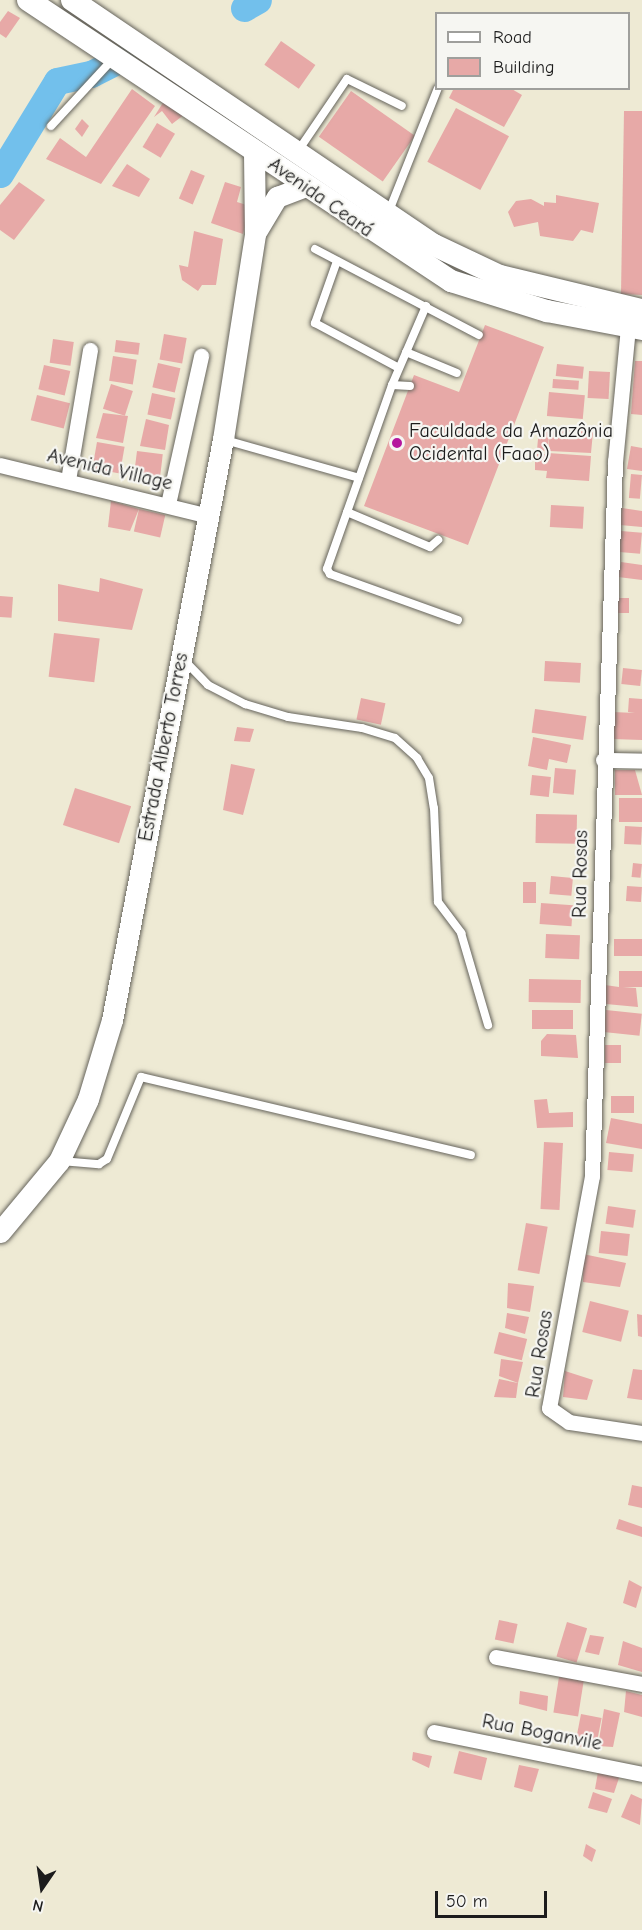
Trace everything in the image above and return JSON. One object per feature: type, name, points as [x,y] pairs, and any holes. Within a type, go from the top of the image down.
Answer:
[{"type":"main road","name":"Avenida Ceará","points":[[28,0],[117,54],[305,186],[451,281],[495,298],[637,322]]},
{"type":"main road","name":"Avenida Ceará","points":[[72,0],[295,155],[388,215],[500,276],[637,322]]},
{"type":"street","name":"Avenida Ceará","points":[[90,0],[117,31]]},
{"type":"street","name":"Estrada Alberto Torres","points":[[0,1232],[59,1161],[88,1099],[112,1020],[223,439],[255,234],[254,150]]},
{"type":"street","name":"Estrada Alberto Torres","points":[[255,234],[277,198],[305,186]]},
{"type":"street","name":"Rua Rosas","points":[[637,322],[615,461],[603,760],[594,1153],[549,1396],[557,1416],[569,1422],[642,1433]]},
{"type":"street","points":[[68,480],[90,350]]},
{"type":"street","points":[[168,504],[201,356]]},
{"type":"street","name":"Avenida Village","points":[[0,465],[210,516]]},
{"type":"street","points":[[603,760],[642,761]]},
{"type":"street","points":[[496,1657],[642,1684]]},
{"type":"street","name":"Rua Boganvile","points":[[434,1732],[642,1774]]},
{"type":"lane","points":[[51,126],[117,54]]},
{"type":"lane","points":[[295,155],[347,80],[402,106]]},
{"type":"lane","points":[[388,215],[437,90]]},
{"type":"lane","points":[[315,249],[479,335]]},
{"type":"lane","points":[[337,261],[315,324],[399,368]]},
{"type":"lane","points":[[426,306],[392,385],[359,478],[330,574],[458,620]]},
{"type":"lane","points":[[406,352],[458,373]]},
{"type":"lane","points":[[392,385],[410,386]]},
{"type":"lane","points":[[223,439],[359,478]]},
{"type":"lane","points":[[348,512],[430,547],[438,540]]},
{"type":"lane","points":[[180,656],[208,685],[245,704],[288,717],[362,728],[395,738],[417,758],[429,778],[434,808],[438,902],[461,933],[488,1025]]},
{"type":"lane","points":[[59,1161],[99,1164],[107,1159],[141,1077],[471,1155]]},
{"type":"building","points":[[8,11],[20,18],[6,38],[0,34],[0,22]]},
{"type":"building","points":[[281,41],[315,65],[299,89],[264,65]]},
{"type":"building","points":[[132,89],[155,106],[101,184],[46,159],[60,138],[86,157]]},
{"type":"building","points":[[453,90],[513,90],[522,95],[504,127],[449,98]]},
{"type":"building","points":[[351,91],[415,136],[383,182],[319,137]]},
{"type":"building","points":[[164,101],[185,114],[172,124],[162,111],[154,117]]},
{"type":"building","points":[[456,108],[509,136],[480,190],[427,162]]},
{"type":"building","points":[[624,111],[642,111],[642,295],[621,294]]},
{"type":"building","points":[[82,119],[89,126],[82,137],[75,129]]},
{"type":"building","points":[[157,123],[175,134],[161,158],[143,147]]},
{"type":"building","points":[[127,164],[150,179],[139,197],[112,186]]},
{"type":"building","points":[[191,170],[205,176],[193,204],[179,199]]},
{"type":"building","points":[[19,182],[45,200],[14,240],[0,230],[0,205]]},
{"type":"building","points":[[225,182],[241,187],[237,202],[250,206],[243,234],[211,223]]},
{"type":"building","points":[[556,195],[599,203],[593,233],[581,230],[573,241],[540,236],[538,222],[514,227],[508,212],[516,201],[531,199],[544,206],[544,202],[556,203]]},
{"type":"building","points":[[194,231],[223,239],[216,285],[202,285],[198,291],[182,280],[179,265],[188,267]]},
{"type":"building","points":[[485,325],[544,347],[468,545],[364,506],[414,375],[459,392]]},
{"type":"building","points":[[164,334],[187,338],[182,364],[159,360]]},
{"type":"building","points":[[53,339],[74,342],[70,366],[50,363]]},
{"type":"building","points":[[116,340],[140,343],[138,355],[115,352]]},
{"type":"building","points":[[113,356],[137,360],[133,384],[109,381]]},
{"type":"building","points":[[635,361],[642,361],[642,415],[631,414]]},
{"type":"building","points":[[158,363],[180,368],[175,393],[152,387]]},
{"type":"building","points":[[557,364],[584,367],[583,379],[556,376]]},
{"type":"building","points":[[44,365],[70,371],[65,395],[38,389]]},
{"type":"building","points":[[589,371],[610,372],[609,399],[588,398]]},
{"type":"building","points":[[553,379],[579,381],[578,390],[552,388]]},
{"type":"building","points":[[111,384],[133,391],[125,416],[103,409]]},
{"type":"building","points":[[549,392],[585,395],[583,419],[547,416]]},
{"type":"building","points":[[152,393],[175,398],[171,420],[147,415]]},
{"type":"building","points":[[37,395],[70,403],[64,428],[31,420]]},
{"type":"building","points":[[103,413],[128,416],[123,443],[96,438]]},
{"type":"building","points":[[146,419],[169,425],[165,450],[140,446]]},
{"type":"building","points":[[539,428],[593,432],[591,453],[549,451],[549,434],[548,451],[537,450]]},
{"type":"building","points":[[97,442],[125,447],[120,473],[92,469]]},
{"type":"building","points":[[631,446],[642,448],[642,471],[627,469]]},
{"type":"building","points":[[137,451],[163,454],[160,479],[134,476]]},
{"type":"building","points":[[548,453],[591,456],[589,481],[546,478],[547,471],[535,470],[535,454],[546,454],[547,465]]},
{"type":"building","points":[[631,474],[642,475],[640,499],[629,498]]},
{"type":"building","points":[[111,501],[139,509],[130,531],[108,527]]},
{"type":"building","points":[[551,505],[584,507],[583,529],[550,527]]},
{"type":"building","points":[[622,508],[642,511],[642,527],[620,525]]},
{"type":"building","points":[[139,509],[165,515],[160,537],[134,531]]},
{"type":"building","points":[[621,531],[642,533],[640,554],[619,552]]},
{"type":"building","points":[[621,562],[642,565],[642,580],[618,577]]},
{"type":"building","points":[[100,578],[143,589],[132,630],[58,621],[58,584],[99,592]]},
{"type":"building","points":[[0,596],[13,597],[12,618],[0,617]]},
{"type":"building","points":[[612,598],[629,598],[629,613],[612,613]]},
{"type":"building","points":[[54,633],[100,639],[94,682],[49,677]]},
{"type":"building","points":[[545,661],[581,663],[580,683],[544,681]]},
{"type":"building","points":[[623,668],[642,670],[640,686],[621,684]]},
{"type":"building","points":[[361,698],[385,703],[381,725],[356,720]]},
{"type":"building","points":[[629,698],[642,699],[642,740],[612,739],[613,712],[635,713],[628,712]]},
{"type":"building","points":[[535,709],[586,716],[583,740],[532,733]]},
{"type":"building","points":[[237,727],[254,729],[250,742],[234,741]]},
{"type":"building","points":[[533,737],[571,745],[567,763],[549,759],[547,770],[528,766]]},
{"type":"building","points":[[231,764],[255,769],[243,815],[223,810]]},
{"type":"building","points":[[555,768],[576,770],[574,795],[553,793]]},
{"type":"building","points":[[615,770],[635,770],[642,795],[615,795]]},
{"type":"building","points":[[532,775],[551,777],[549,797],[530,795]]},
{"type":"building","points":[[75,788],[131,806],[119,843],[63,825]]},
{"type":"building","points":[[619,798],[642,798],[642,822],[619,822]]},
{"type":"building","points":[[536,814],[577,815],[576,844],[535,843]]},
{"type":"building","points":[[625,826],[642,827],[641,845],[624,844]]},
{"type":"building","points":[[633,863],[642,864],[640,878],[632,877]]},
{"type":"building","points":[[551,876],[573,878],[571,896],[549,894]]},
{"type":"building","points":[[523,882],[536,882],[536,903],[523,903]]},
{"type":"building","points":[[627,886],[642,887],[641,902],[626,901]]},
{"type":"building","points":[[541,903],[573,905],[571,926],[540,924]]},
{"type":"building","points":[[546,934],[580,935],[579,959],[545,958]]},
{"type":"building","points":[[614,939],[642,939],[642,956],[614,956]]},
{"type":"building","points":[[619,971],[642,971],[642,987],[623,987],[636,988],[638,1007],[606,1004],[605,985],[619,987]]},
{"type":"building","points":[[529,979],[581,980],[581,1003],[529,1002]]},
{"type":"building","points":[[532,1010],[573,1010],[573,1029],[532,1029]]},
{"type":"building","points":[[606,1010],[642,1014],[640,1036],[604,1032]]},
{"type":"building","points":[[547,1034],[576,1035],[578,1058],[541,1056],[541,1041]]},
{"type":"building","points":[[605,1045],[621,1045],[621,1063],[605,1063]]},
{"type":"building","points":[[611,1096],[634,1096],[634,1113],[611,1113]]},
{"type":"building","points":[[547,1099],[549,1113],[573,1112],[573,1127],[537,1128],[534,1100]]},
{"type":"building","points":[[611,1118],[642,1124],[642,1149],[606,1143]]},
{"type":"building","points":[[544,1142],[563,1143],[559,1210],[540,1209]]},
{"type":"building","points":[[609,1152],[634,1154],[632,1172],[607,1170]]},
{"type":"building","points":[[608,1206],[636,1210],[633,1228],[605,1224]]},
{"type":"building","points":[[526,1223],[548,1227],[539,1274],[518,1270]]},
{"type":"building","points":[[601,1231],[630,1234],[628,1256],[599,1253]]},
{"type":"building","points":[[583,1254],[626,1263],[620,1287],[583,1282]]},
{"type":"building","points":[[508,1283],[534,1286],[530,1312],[507,1308]]},
{"type":"building","points":[[590,1301],[629,1311],[621,1342],[582,1332]]},
{"type":"building","points":[[507,1313],[529,1317],[525,1334],[505,1328]]},
{"type":"building","points":[[637,1314],[642,1315],[642,1337],[638,1336]]},
{"type":"building","points":[[499,1332],[527,1339],[522,1360],[494,1353]]},
{"type":"building","points":[[501,1359],[523,1362],[518,1383],[499,1376]]},
{"type":"building","points":[[633,1369],[642,1370],[642,1400],[627,1398]]},
{"type":"building","points":[[565,1371],[593,1380],[587,1400],[563,1397]]},
{"type":"building","points":[[499,1379],[518,1383],[516,1398],[494,1397]]},
{"type":"building","points":[[632,1485],[642,1487],[642,1508],[628,1505]]},
{"type":"building","points":[[619,1519],[642,1527],[642,1537],[616,1529]]},
{"type":"building","points":[[629,1580],[642,1587],[636,1608],[623,1603]]},
{"type":"building","points":[[499,1620],[518,1624],[513,1644],[495,1640]]},
{"type":"building","points":[[567,1622],[587,1628],[577,1663],[556,1656]]},
{"type":"building","points":[[590,1635],[604,1637],[599,1655],[585,1652]]},
{"type":"building","points":[[623,1641],[642,1648],[642,1672],[618,1665]]},
{"type":"building","points":[[559,1677],[584,1681],[578,1716],[553,1713]]},
{"type":"building","points":[[520,1691],[548,1696],[547,1711],[519,1704]]},
{"type":"building","points":[[626,1691],[642,1695],[642,1717],[624,1712]]},
{"type":"building","points":[[604,1709],[620,1713],[613,1747],[598,1746]]},
{"type":"building","points":[[581,1714],[602,1718],[596,1749],[575,1745]]},
{"type":"building","points":[[459,1751],[487,1758],[482,1780],[453,1773]]},
{"type":"building","points":[[413,1752],[432,1756],[429,1768],[412,1760]]},
{"type":"building","points":[[519,1765],[539,1769],[532,1792],[514,1787]]},
{"type":"building","points":[[598,1772],[620,1775],[614,1793],[595,1789]]},
{"type":"building","points":[[593,1792],[612,1799],[607,1813],[588,1808]]},
{"type":"building","points":[[631,1794],[642,1799],[640,1825],[621,1817]]},
{"type":"building","points":[[586,1844],[596,1850],[592,1862],[583,1856]]},
{"type":"waterway","points":[[244,8],[258,0]]},
{"type":"waterway","points":[[0,174],[57,81],[91,74],[122,58]]},
{"type":"place","name":"Faculdade da Amazônia Ocidental (Faao)","points":[[397,443]]}]
